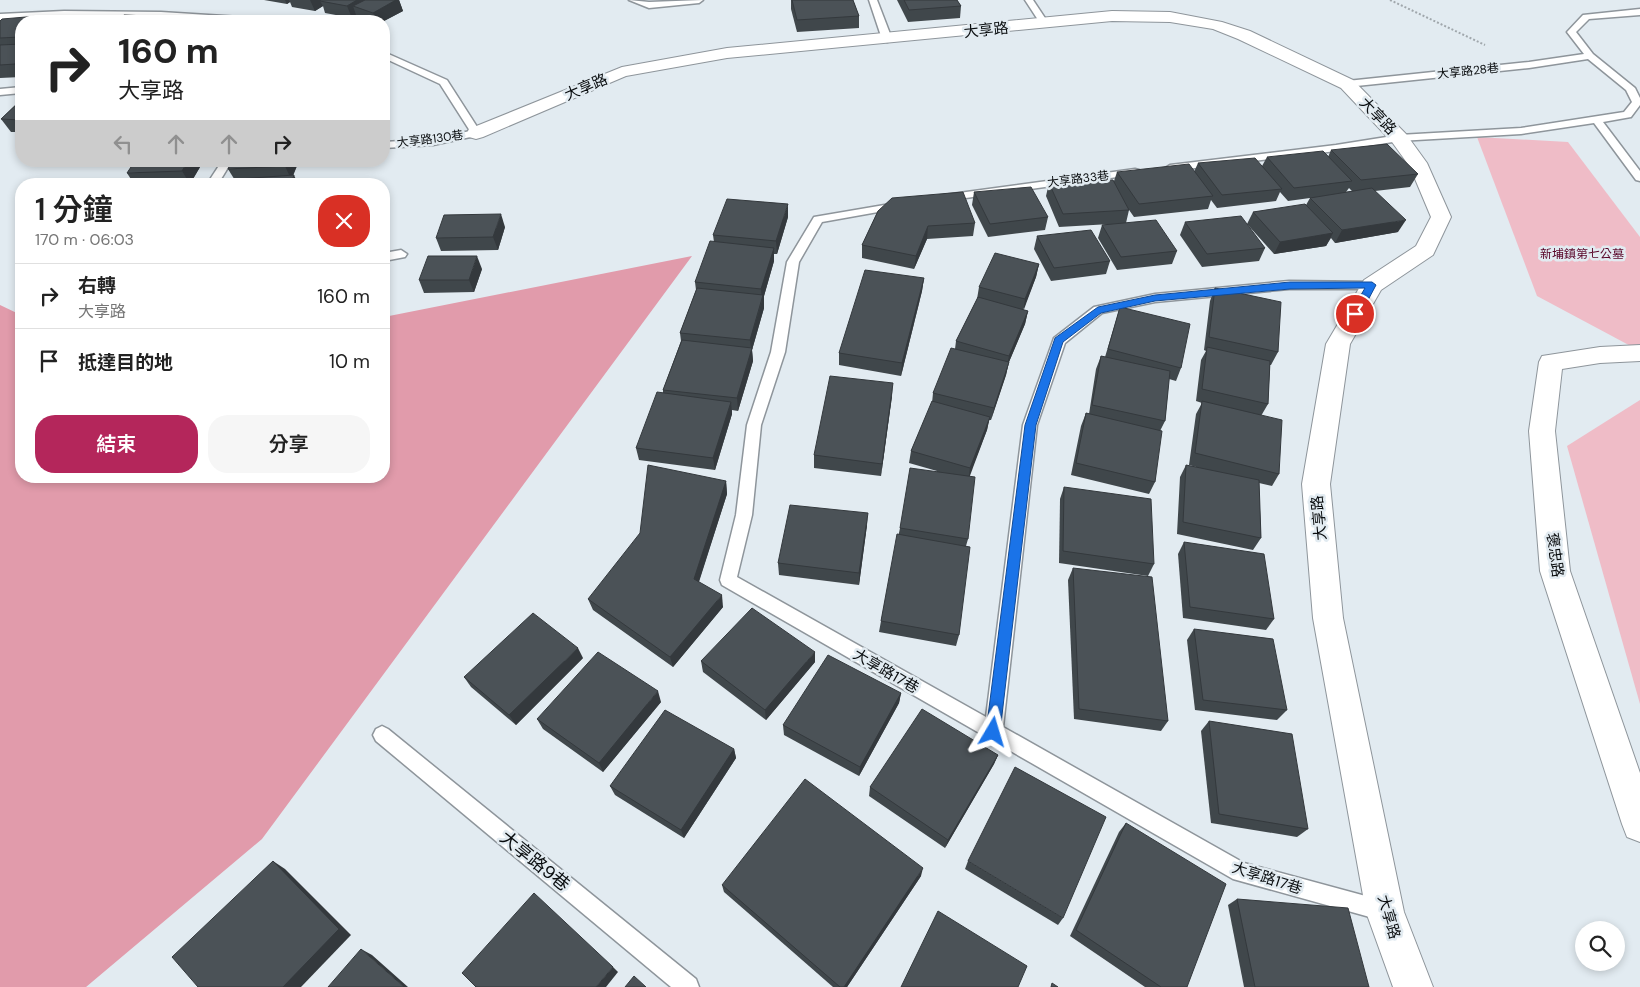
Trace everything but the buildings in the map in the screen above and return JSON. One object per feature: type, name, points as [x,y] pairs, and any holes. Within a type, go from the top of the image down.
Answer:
[{"type":"street","name":"大享路","points":[[476,133],[622,72],[727,53],[887,40],[1112,16],[1170,17],[1216,25],[1286,53],[1347,84],[1398,138],[1420,167],[1440,217],[1425,250],[1372,285],[1338,344],[1316,484],[1328,618],[1386,912],[1413,987]]},
{"type":"street","name":"褒忠路","points":[[1640,353],[1600,355],[1551,362],[1542,431],[1555,571],[1640,824]]},
{"type":"lane","points":[[633,0],[649,5],[699,0]]},
{"type":"lane","points":[[873,0],[887,40]]},
{"type":"lane","points":[[1029,0],[1045,24]]},
{"type":"lane","points":[[1590,56],[1571,32],[1586,17],[1640,12]]},
{"type":"lane","points":[[29,15],[187,15]]},
{"type":"lane","points":[[0,17],[15,16]]},
{"type":"lane","name":"大享路28巷","points":[[1347,84],[1529,65],[1590,56]]},
{"type":"lane","name":"大享路33巷","points":[[930,200],[1336,148],[1398,138],[1521,131],[1627,115],[1636,102],[1630,88],[1590,56]]},
{"type":"lane","points":[[390,58],[444,82],[476,133]]},
{"type":"lane","points":[[0,92],[15,91]]},
{"type":"lane","points":[[1597,120],[1640,178]]},
{"type":"lane","name":"大享路130巷","points":[[390,145],[433,142],[476,133]]},
{"type":"lane","points":[[216,178],[224,167]]},
{"type":"lane","name":"大享路17巷","points":[[911,203],[818,219],[793,262],[778,352],[754,425],[744,516],[728,580],[1240,872],[1386,912]]},
{"type":"lane","points":[[390,256],[401,254]]},
{"type":"lane","points":[[993,732],[1030,425],[1059,341],[1098,310],[1155,298],[1290,286],[1372,285]]},
{"type":"lane","name":"大享路9巷","points":[[382,736],[688,987]]},
{"type":"path","points":[[1390,0],[1529,65]]},
{"type":"green space","name":"新埔鎮第七公墓","points":[[1477,137],[1568,142],[1640,237],[1640,351],[1537,296]]},
{"type":"green space","points":[[1640,400],[1640,704],[1567,446]]},
{"type":"shaded area","points":[[692,256],[262,839],[86,987],[0,987],[0,305],[15,312],[15,483],[390,483],[390,316]]},
{"type":"route","points":[[993,732],[1030,425],[1059,341],[1098,310],[1155,298],[1290,286],[1372,285],[1355,314]]}]
